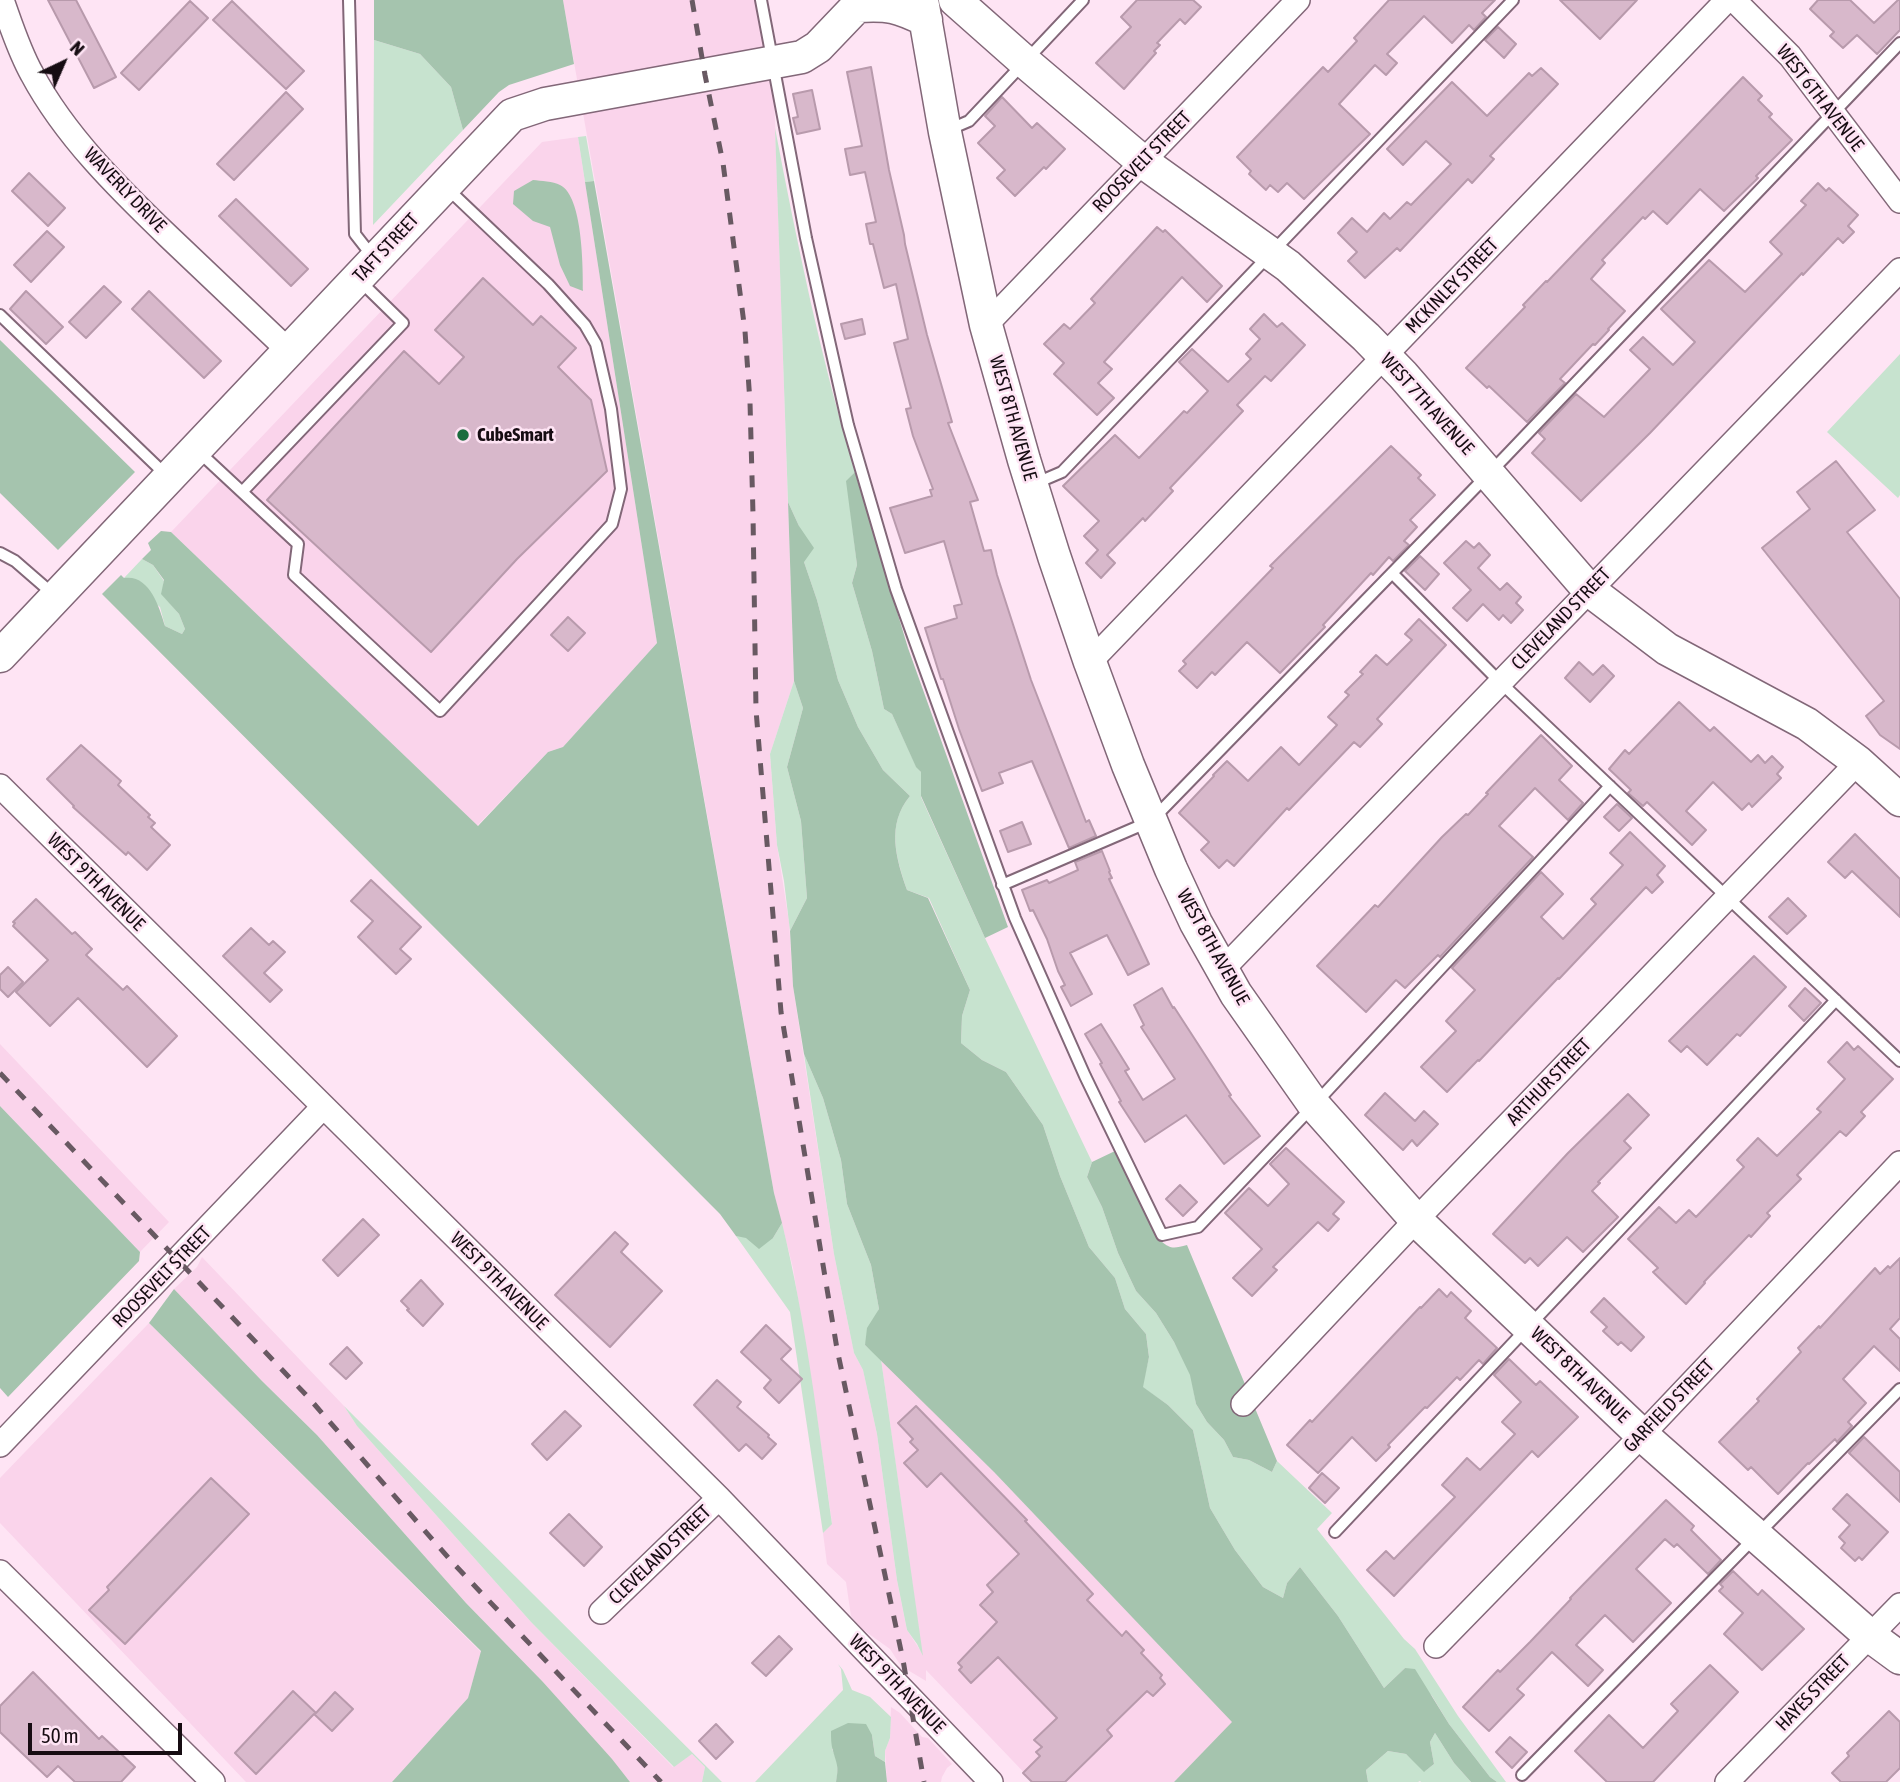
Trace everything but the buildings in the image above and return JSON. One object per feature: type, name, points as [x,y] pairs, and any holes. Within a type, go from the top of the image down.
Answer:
[{"type":"street","name":"WAVERLY DRIVE","points":[[2,0],[32,75],[64,124],[130,199],[289,351]]},
{"type":"street","name":"WEST 7TH AVENUE","points":[[955,0],[1143,162],[1288,266],[1385,355],[1589,590],[1667,649],[1807,724],[1858,762],[1900,800]]},
{"type":"street","name":"ROOSEVELT STREET","points":[[986,325],[1298,0]]},
{"type":"street","name":"MCKINLEY STREET","points":[[1090,662],[1727,0]]},
{"type":"street","name":"WEST 6TH AVENUE","points":[[1734,0],[1790,56],[1900,201]]},
{"type":"street","name":"TAFT STREET","points":[[0,656],[512,115],[545,104],[802,57],[818,47],[860,3]]},
{"type":"street","points":[[860,3],[924,10]]},
{"type":"street","name":"WEST 8TH AVENUE","points":[[924,10],[945,132],[986,325],[1032,485],[1090,662],[1151,821],[1183,897],[1236,994],[1314,1105],[1416,1220],[1643,1434],[1870,1636],[1900,1658]]},
{"type":"street","name":"CLEVELAND STREET","points":[[1222,970],[1900,270]]},
{"type":"street","name":"ARTHUR STREET","points":[[1243,1404],[1416,1220],[1858,762]]},
{"type":"street","name":"WEST 9TH AVENUE","points":[[0,786],[719,1498],[991,1782]]},
{"type":"street","name":"ROOSEVELT STREET","points":[[0,1445],[323,1107]]},
{"type":"street","name":"GARFIELD STREET","points":[[1436,1646],[1643,1434],[1900,1163]]},
{"type":"street","name":"CLEVELAND STREET","points":[[601,1612],[719,1498]]},
{"type":"street","points":[[0,1572],[213,1782]]},
{"type":"street","name":"HAYES STREET","points":[[1727,1782],[1900,1605]]},
{"type":"lane","points":[[242,492],[403,323],[366,269],[355,234],[349,0]]},
{"type":"lane","points":[[761,0],[806,238],[848,425],[896,589],[1014,918],[1162,1235],[1198,1227],[1610,786]]},
{"type":"lane","points":[[945,132],[968,121],[1083,0]]},
{"type":"lane","points":[[1032,485],[1062,471],[1513,0]]},
{"type":"lane","points":[[1002,885],[1151,821],[1489,474],[1900,43]]},
{"type":"lane","points":[[196,449],[298,544],[294,575],[440,711],[612,524],[621,489],[611,409],[596,344],[585,325],[548,284],[444,186]]},
{"type":"lane","points":[[0,315],[169,478]]},
{"type":"lane","points":[[0,553],[15,561],[56,597]]},
{"type":"lane","points":[[1392,573],[1500,682],[1900,1061]]},
{"type":"lane","points":[[1335,1532],[1836,1000]]},
{"type":"lane","points":[[1522,1775],[1900,1390]]},
{"type":"shaded area","points":[[563,0],[763,0],[773,63],[794,681],[770,754],[777,845],[789,922],[793,986],[834,1254],[854,1353],[863,1370],[877,1434],[897,1580],[907,1630],[922,1653],[881,1359],[994,1472],[1233,1722],[1174,1782],[1033,1782],[926,1670],[926,1681],[901,1666],[890,1649],[862,1629],[851,1616],[846,1582],[827,1564],[823,1533],[832,1523],[793,1268],[774,1193]]},
{"type":"shaded area","points":[[578,137],[657,643],[563,747],[548,752],[477,826],[171,532],[542,142]]},
{"type":"shaded area","points":[[0,1044],[169,1222],[140,1252],[0,1106]]},
{"type":"shaded area","points":[[202,1257],[344,1406],[357,1426],[531,1622],[673,1767],[692,1754],[705,1767],[702,1782],[630,1782],[543,1682],[466,1603],[317,1435],[174,1289],[197,1267]]},
{"type":"shaded area","points":[[149,1323],[481,1652],[468,1698],[392,1782],[246,1782],[0,1523],[0,1478]]},
{"type":"shaded area","points":[[891,1707],[922,1737],[928,1738],[952,1764],[947,1768],[941,1782],[887,1782],[885,1751],[890,1738]]},
{"type":"green space","points":[[374,0],[563,0],[574,64],[509,85],[463,130],[451,87],[420,54],[374,40]]},
{"type":"green space","points":[[374,40],[420,54],[451,87],[463,130],[373,225]]},
{"type":"green space","points":[[775,128],[810,301],[855,472],[847,481],[857,565],[852,583],[872,651],[884,709],[892,714],[921,772],[921,797],[1092,1162],[1087,1177],[1102,1207],[1118,1253],[1136,1291],[1156,1313],[1174,1342],[1191,1375],[1196,1404],[1207,1422],[1224,1440],[1233,1457],[1249,1460],[1272,1472],[1277,1461],[1332,1513],[1317,1529],[1404,1639],[1415,1649],[1458,1716],[1506,1782],[1497,1782],[1490,1777],[1449,1724],[1432,1696],[1405,1668],[1384,1688],[1338,1616],[1300,1567],[1287,1583],[1283,1598],[1263,1587],[1235,1550],[1210,1508],[1193,1430],[1168,1405],[1142,1387],[1149,1357],[1146,1334],[1125,1309],[1115,1278],[1089,1247],[1043,1125],[1006,1072],[982,1060],[961,1043],[962,1016],[970,990],[929,898],[907,890],[899,865],[896,830],[898,818],[910,796],[883,770],[858,727],[838,680],[804,562],[799,526],[788,502]]},
{"type":"green space","points":[[586,136],[594,181],[585,182],[578,137]]},
{"type":"green space","points":[[533,180],[560,185],[568,192],[573,203],[580,233],[583,291],[570,286],[560,265],[550,227],[533,221],[513,204],[514,191]]},
{"type":"green space","points":[[594,181],[774,1193],[782,1223],[773,1238],[759,1249],[746,1238],[736,1236],[720,1214],[102,594],[121,575],[140,581],[152,593],[165,626],[182,634],[185,629],[179,614],[161,594],[164,580],[153,565],[142,559],[151,550],[148,543],[161,531],[171,532],[478,826],[548,752],[563,747],[657,643],[585,182]]},
{"type":"green space","points":[[0,340],[135,472],[58,550],[0,493]]},
{"type":"green space","points":[[1900,354],[1900,495],[1898,498],[1827,432]]},
{"type":"green space","points":[[855,472],[908,648],[1008,927],[985,938],[921,796],[921,772],[916,767],[892,714],[884,709],[872,651],[852,583],[857,565],[846,481]]},
{"type":"green space","points":[[788,502],[799,526],[814,548],[804,562],[838,680],[858,727],[883,770],[910,796],[898,818],[896,830],[899,866],[907,890],[928,898],[970,990],[962,1016],[961,1043],[982,1060],[1006,1072],[1043,1125],[1089,1247],[1115,1278],[1125,1309],[1146,1334],[1149,1357],[1143,1387],[1168,1405],[1193,1430],[1210,1508],[1235,1550],[1263,1587],[1283,1598],[1287,1583],[1300,1567],[1338,1616],[1384,1688],[1405,1668],[1415,1669],[1449,1724],[1490,1777],[1497,1782],[1471,1782],[1454,1763],[1435,1733],[1430,1742],[1434,1764],[1424,1772],[1406,1754],[1388,1751],[1366,1770],[1368,1782],[1174,1782],[1232,1722],[994,1472],[865,1345],[867,1328],[879,1309],[871,1265],[847,1204],[841,1160],[823,1098],[804,1054],[793,986],[790,931],[807,898],[801,821],[787,767],[803,708],[794,681]]},
{"type":"green space","points":[[142,559],[153,565],[164,581],[162,594],[179,614],[185,629],[182,634],[165,626],[160,607],[124,578]]},
{"type":"green space","points":[[794,681],[803,708],[787,767],[801,821],[807,898],[790,931],[777,845],[770,754]]},
{"type":"green space","points":[[804,1054],[823,1098],[841,1160],[847,1204],[871,1265],[879,1309],[865,1345],[881,1359],[923,1656],[907,1630],[897,1580],[877,1434],[863,1370],[854,1353],[834,1254]]},
{"type":"green space","points":[[0,1106],[140,1252],[139,1261],[8,1397],[0,1388]]},
{"type":"green space","points":[[1115,1151],[1161,1241],[1173,1248],[1187,1245],[1277,1461],[1272,1472],[1249,1460],[1233,1457],[1224,1440],[1207,1422],[1196,1404],[1190,1375],[1174,1342],[1156,1313],[1136,1291],[1087,1177],[1092,1162]]},
{"type":"green space","points":[[782,1223],[805,1335],[832,1524],[823,1533],[790,1312],[736,1236],[773,1238]]},
{"type":"green space","points":[[174,1289],[317,1435],[466,1603],[543,1682],[630,1782],[392,1782],[468,1698],[481,1651],[149,1323]]},
{"type":"green space","points":[[344,1406],[722,1782],[702,1782],[705,1767],[692,1754],[674,1767],[531,1622],[357,1426]]},
{"type":"green space","points":[[838,1664],[852,1690],[870,1697],[891,1717],[885,1762],[875,1756],[872,1735],[832,1749],[837,1765],[836,1782],[755,1782],[843,1690]]},
{"type":"green space","points":[[848,1723],[866,1724],[872,1735],[875,1756],[885,1762],[887,1782],[836,1782],[837,1766],[831,1731]]},
{"type":"green space","points":[[1435,1733],[1454,1763],[1471,1782],[1368,1782],[1366,1770],[1388,1751],[1406,1754],[1425,1771],[1434,1764],[1430,1742]]},
{"type":"railway","points":[[692,0],[723,163],[745,331],[750,402],[756,710],[781,1012],[837,1349],[903,1660],[924,1782]]},
{"type":"railway","points":[[0,1073],[308,1397],[453,1563],[661,1782]]},
{"type":"place","name":"CubeSmart","points":[[463,435]]}]
